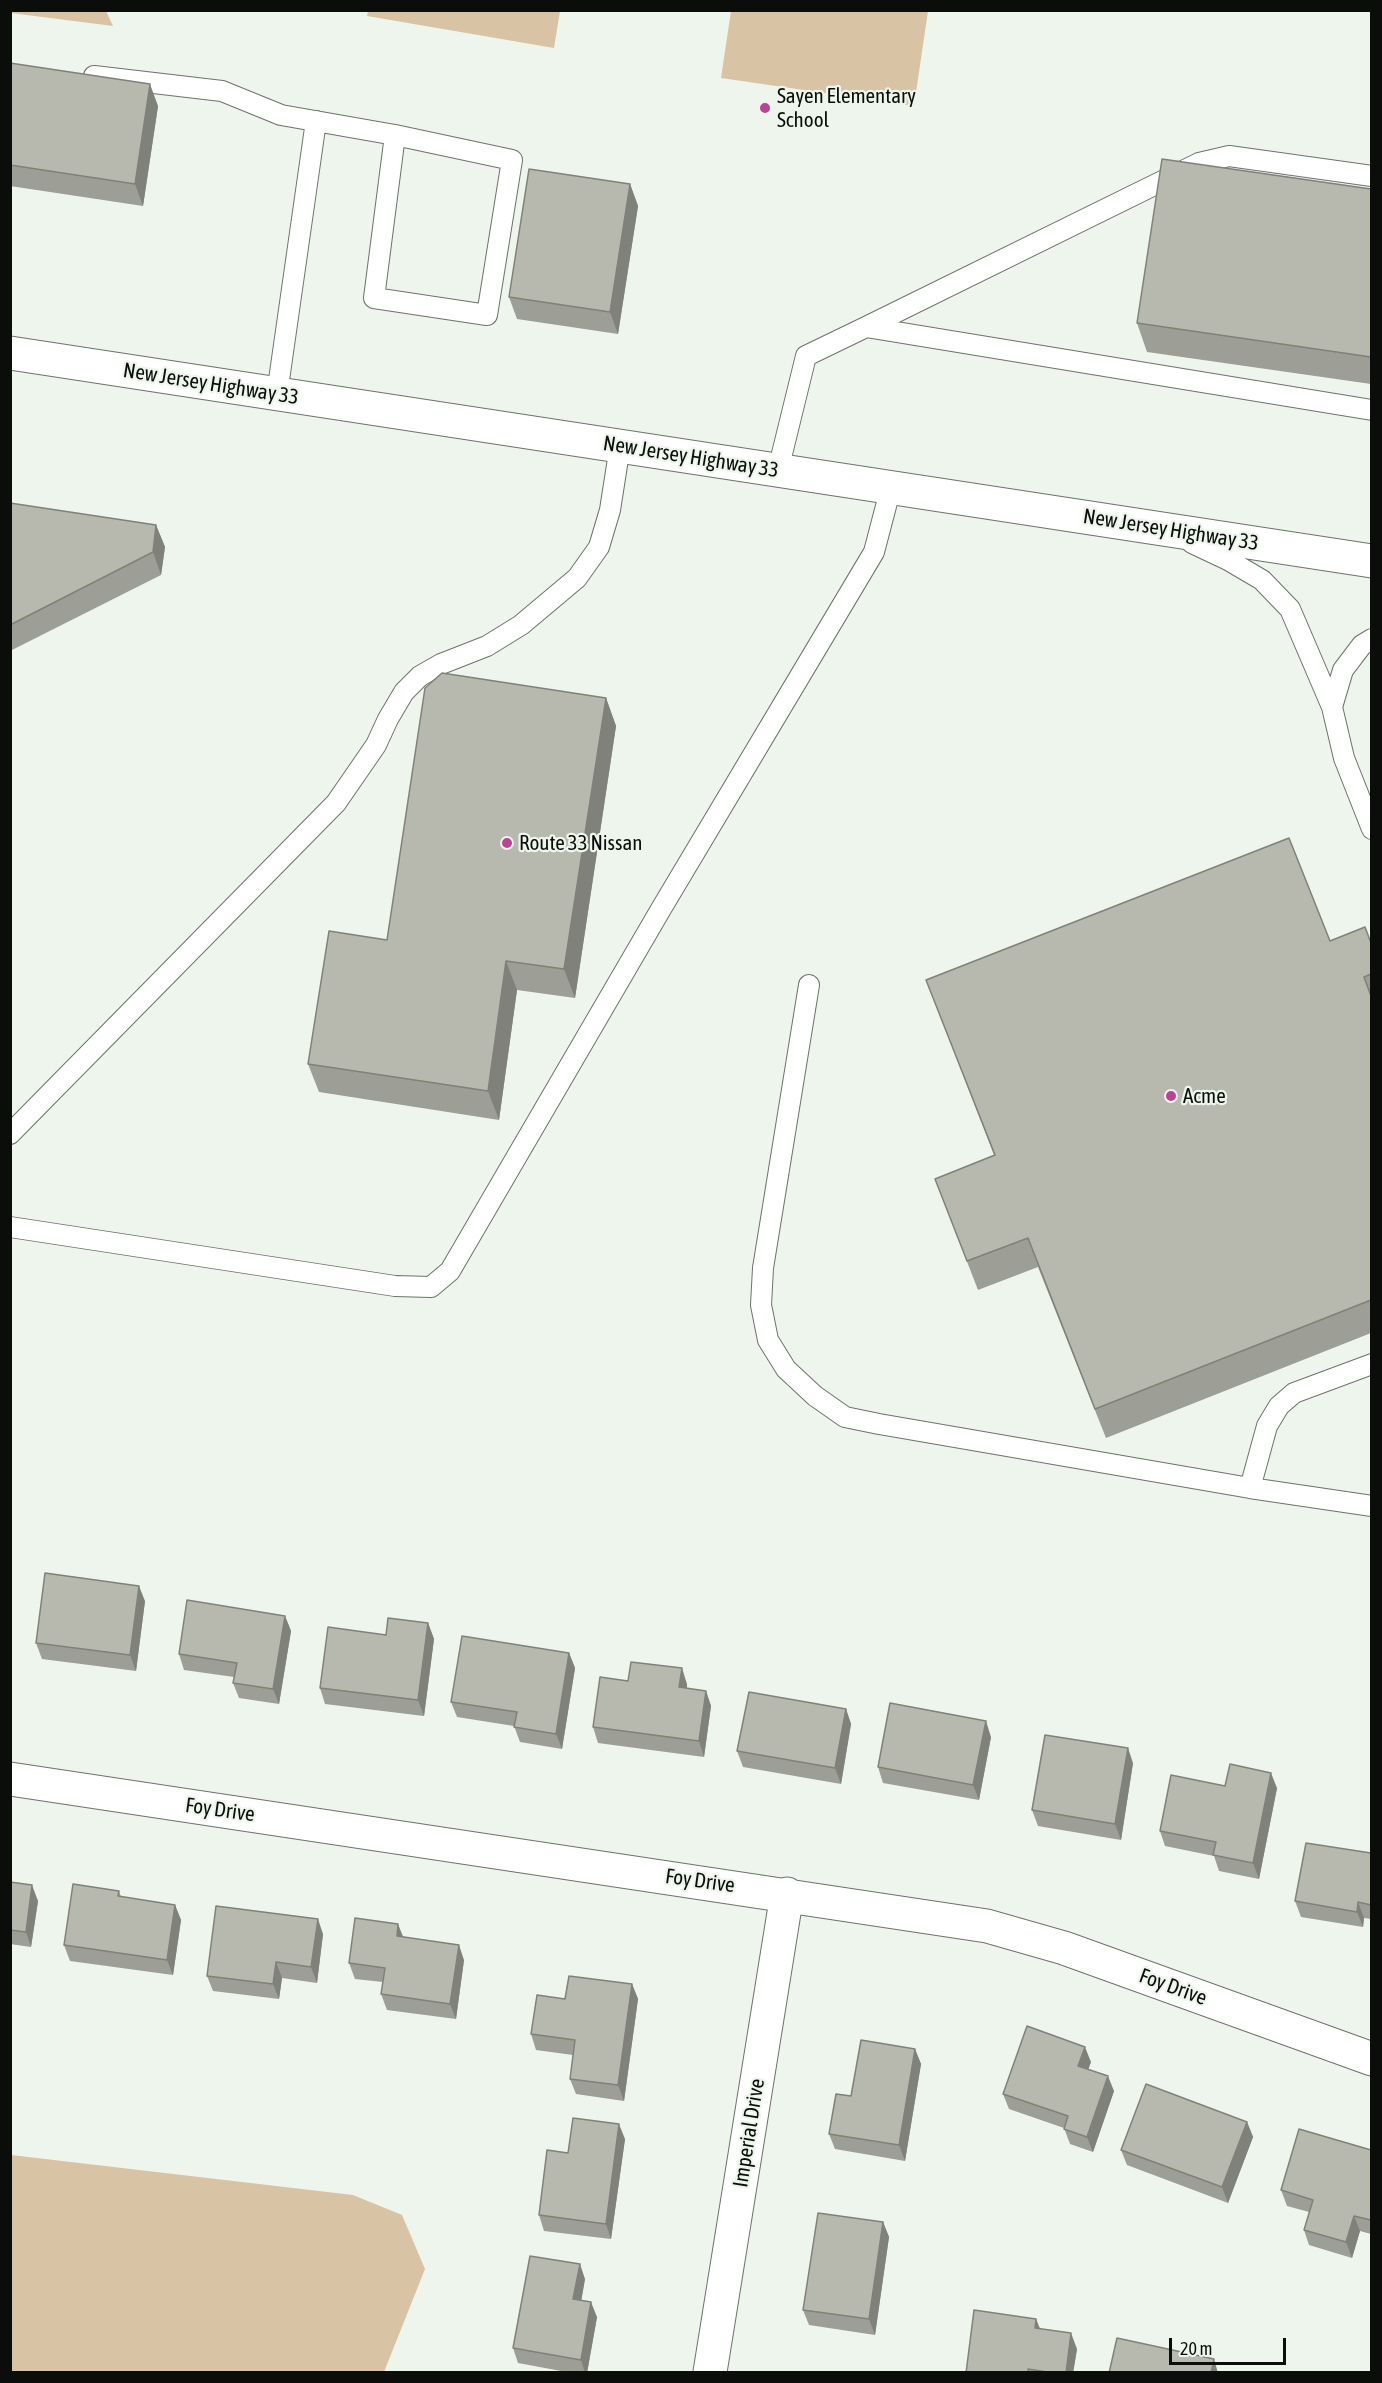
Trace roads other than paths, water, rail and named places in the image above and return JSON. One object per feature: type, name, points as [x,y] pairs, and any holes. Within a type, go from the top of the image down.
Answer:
[{"type":"street","name":"New Jersey Highway 33","points":[[10,353],[1371,561]]},
{"type":"street","name":"Foy Drive","points":[[10,1779],[787,1894],[987,1926],[1064,1948],[1371,2059]]},
{"type":"street","name":"Imperial Drive","points":[[710,2373],[787,1894]]},
{"type":"lane","points":[[81,75],[222,91],[281,115],[394,135],[512,160],[486,315],[374,298],[394,135]]},
{"type":"lane","points":[[277,394],[316,121]]},
{"type":"lane","points":[[778,470],[806,356],[1199,163],[1229,156],[1371,176]]},
{"type":"lane","points":[[866,327],[1371,410]]},
{"type":"lane","points":[[10,1134],[336,803],[376,746],[404,692],[420,676],[441,664],[487,646],[520,626],[577,578],[599,547],[610,510],[620,446]]},
{"type":"lane","points":[[10,1227],[395,1286],[431,1287],[450,1271],[649,929],[874,552],[891,488]]},
{"type":"lane","points":[[1158,528],[1228,560],[1262,579],[1290,609],[1332,707],[1344,758],[1371,829]]},
{"type":"lane","points":[[1332,707],[1343,670],[1362,645],[1371,639]]},
{"type":"lane","points":[[809,985],[763,1268],[761,1305],[768,1340],[786,1369],[815,1396],[845,1417],[1250,1488],[1371,1506]]},
{"type":"lane","points":[[1250,1488],[1267,1426],[1279,1406],[1294,1394],[1371,1364]]},
{"type":"place","name":"Sayen Elementary School","points":[[765,108]]},
{"type":"place","name":"Route 33 Nissan","points":[[507,843]]},
{"type":"place","name":"Acme","points":[[1171,1096]]}]
